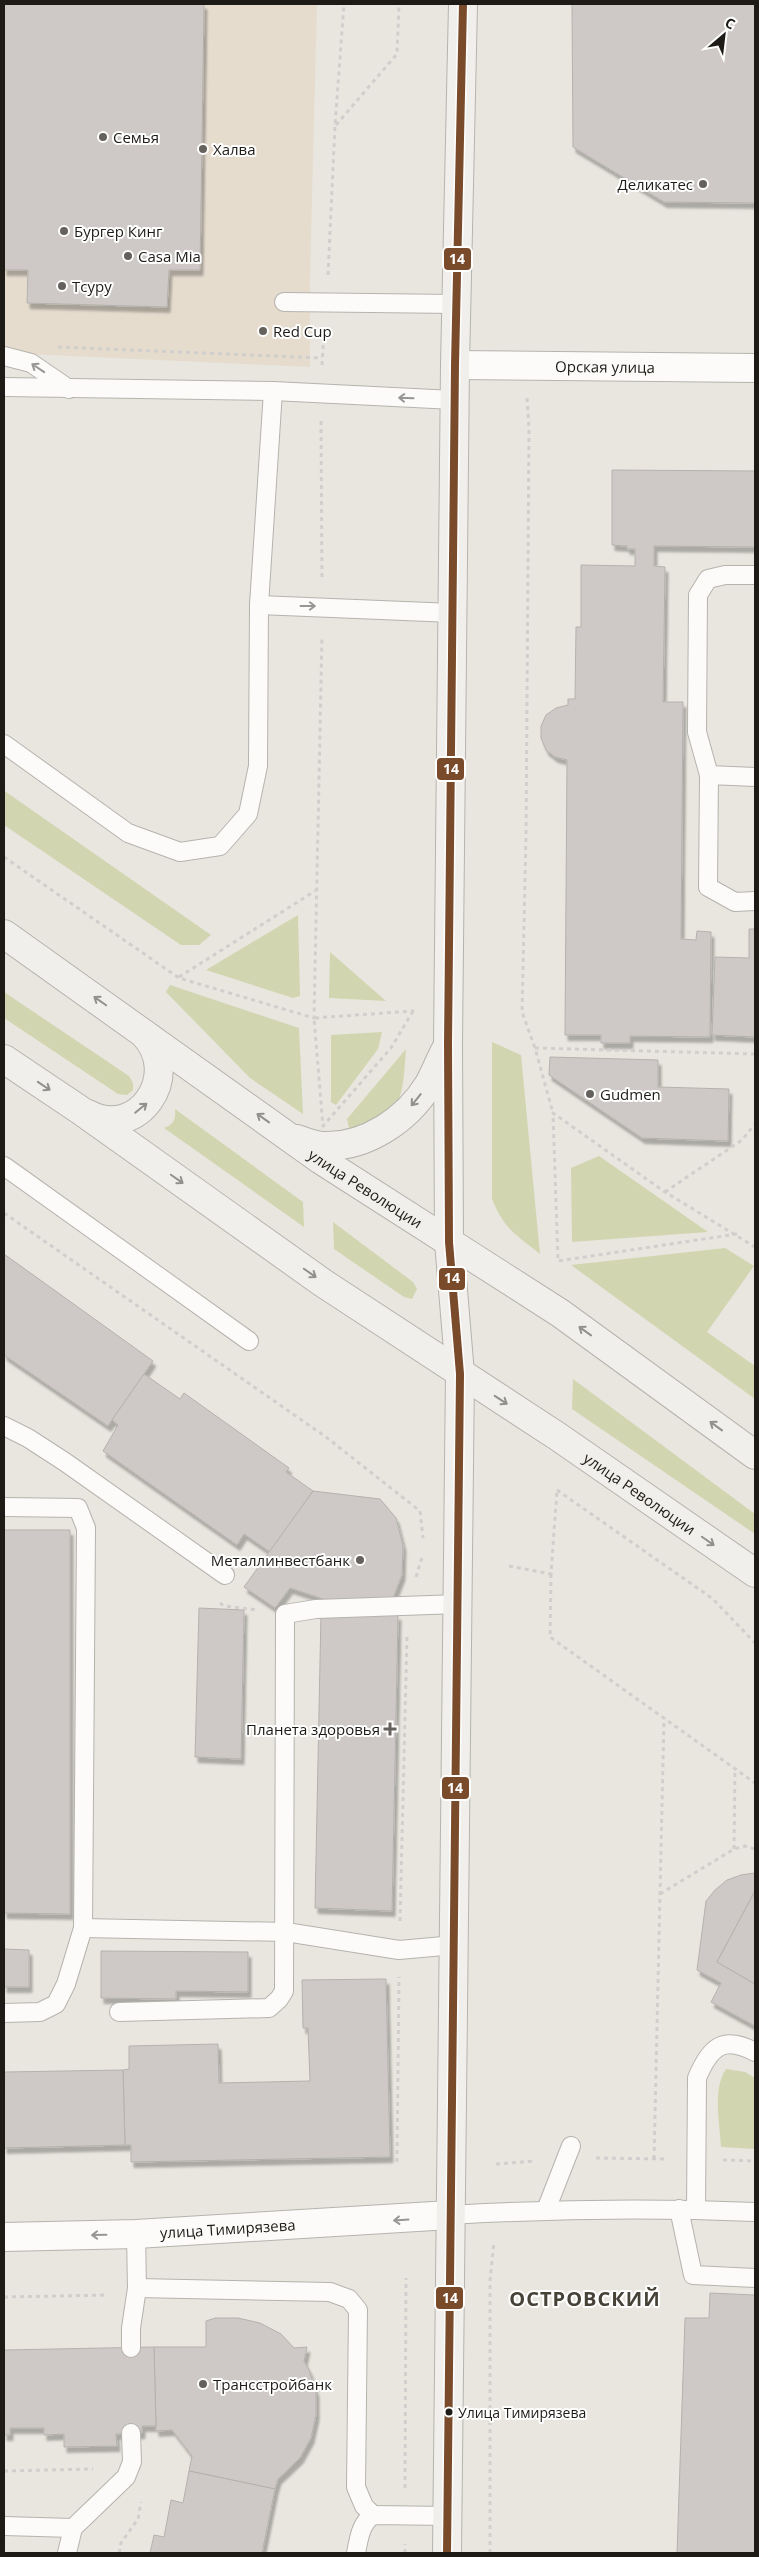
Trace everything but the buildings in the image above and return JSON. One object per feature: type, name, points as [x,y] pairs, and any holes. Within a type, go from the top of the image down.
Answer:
[{"type":"main road","points":[[448,2553],[460,1374],[449,1242],[448,1043],[454,400],[463,4]]},
{"type":"main road","name":"улица Революции","points":[[4,934],[140,1029],[321,1160],[560,1313],[755,1455]]},
{"type":"main road","points":[[80,1110],[94,1118],[110,1120],[125,1118],[139,1111],[150,1100],[157,1086],[160,1070],[158,1055],[150,1040],[140,1029]]},
{"type":"main road","points":[[290,1137],[322,1147],[354,1143],[376,1134],[405,1114],[428,1085],[448,1043]]},
{"type":"main road","name":"улица Революции","points":[[4,1059],[80,1110],[323,1283],[557,1436],[755,1573]]},
{"type":"street","name":"Орская улица","points":[[455,365],[755,368]]},
{"type":"street","name":"улица Тимирязева","points":[[4,2237],[136,2234],[450,2215]]},
{"type":"lane","points":[[284,302],[456,304]]},
{"type":"lane","points":[[4,356],[30,363],[69,389]]},
{"type":"lane","points":[[4,386],[69,389],[273,392],[454,400]]},
{"type":"lane","points":[[4,744],[128,834],[180,852],[220,846],[248,814],[258,766],[259,605],[273,392]]},
{"type":"lane","points":[[755,576],[724,575],[708,579],[698,595],[697,732],[709,775],[708,887],[735,902],[755,901]]},
{"type":"lane","points":[[259,605],[322,606],[453,613]]},
{"type":"lane","points":[[709,775],[755,776]]},
{"type":"lane","points":[[4,1166],[249,1341]]},
{"type":"lane","points":[[4,1426],[28,1438],[65,1462],[225,1574]]},
{"type":"lane","points":[[4,1507],[78,1508],[86,1528],[83,1928],[66,1984],[56,2004],[40,2012],[4,2013]]},
{"type":"lane","points":[[119,2012],[269,2008],[279,2000],[284,1991],[286,1932],[285,1614],[316,1609],[459,1604]]},
{"type":"lane","points":[[83,1928],[286,1932],[399,1950],[454,1945]]},
{"type":"lane","points":[[755,2052],[743,2046],[729,2043],[716,2047],[704,2060],[697,2078],[696,2160],[687,2209],[693,2275],[755,2278]]},
{"type":"lane","points":[[546,2210],[568,2152]]},
{"type":"lane","points":[[450,2215],[546,2210],[687,2209],[755,2212]]},
{"type":"lane","points":[[131,2348],[131,2328],[137,2288],[136,2234]]},
{"type":"lane","points":[[137,2288],[330,2292],[349,2299],[358,2310],[356,2487],[364,2506],[373,2515]]},
{"type":"lane","points":[[67,2553],[73,2528],[126,2477],[132,2462],[131,2433]]},
{"type":"lane","points":[[356,2553],[360,2534],[367,2520],[373,2515],[448,2516]]},
{"type":"lane","points":[[4,2526],[73,2528]]},
{"type":"path","points":[[4,857],[178,978],[314,1018],[413,1011],[391,1048],[323,1126],[314,1018],[322,606],[321,394],[335,125],[344,4]]},
{"type":"path","points":[[335,125],[397,54],[399,4]]},
{"type":"path","points":[[53,346],[322,358]]},
{"type":"path","points":[[524,366],[529,439],[526,825],[522,1012],[536,1048],[553,1113],[558,1261],[737,1234]]},
{"type":"path","points":[[178,978],[316,891]]},
{"type":"path","points":[[536,1048],[755,1054]]},
{"type":"path","points":[[553,1113],[665,1192],[737,1234],[755,1247]]},
{"type":"path","points":[[665,1192],[742,1140],[755,1124]]},
{"type":"path","points":[[4,1213],[326,1437],[420,1511],[423,1543]]},
{"type":"path","points":[[755,1643],[713,1599],[557,1490],[551,1574],[550,1637],[755,1783]]},
{"type":"path","points":[[397,2162],[399,1950],[408,1605],[424,1551]]},
{"type":"path","points":[[509,1566],[551,1574]]},
{"type":"path","points":[[654,2159],[664,1718]]},
{"type":"path","points":[[734,1849],[735,1768]]},
{"type":"path","points":[[660,1894],[734,1849],[745,1846],[755,1849]]},
{"type":"path","points":[[496,2164],[568,2152],[654,2159],[755,2161]]},
{"type":"path","points":[[490,2553],[490,2282],[497,2212]]},
{"type":"path","points":[[405,2553],[406,2278]]},
{"type":"shaded area","points":[[4,4],[317,4],[310,278],[310,367],[4,353]]},
{"type":"green space","points":[[4,791],[211,935],[199,945],[181,945],[4,825]]},
{"type":"green space","points":[[298,915],[300,996],[293,998],[206,970]]},
{"type":"green space","points":[[330,952],[386,1001],[329,998]]},
{"type":"green space","points":[[170,985],[299,1028],[303,1114],[250,1078],[166,992]]},
{"type":"green space","points":[[4,992],[129,1076],[133,1083],[133,1090],[127,1095],[118,1094],[4,1018]]},
{"type":"green space","points":[[382,1032],[378,1049],[336,1105],[331,1102],[331,1035]]},
{"type":"green space","points":[[492,1042],[521,1055],[540,1254],[506,1225],[492,1199]]},
{"type":"green space","points":[[406,1049],[404,1078],[396,1107],[383,1120],[350,1132],[347,1119]]},
{"type":"green space","points":[[175,1109],[303,1202],[304,1227],[164,1128],[174,1121]]},
{"type":"green space","points":[[599,1156],[708,1232],[572,1242],[571,1168]]},
{"type":"green space","points":[[333,1222],[413,1282],[417,1289],[412,1299],[404,1297],[334,1249]]},
{"type":"green space","points":[[725,1248],[754,1266],[707,1332],[755,1366],[755,1399],[571,1265]]},
{"type":"green space","points":[[573,1379],[755,1514],[755,1534],[572,1409]]},
{"type":"green space","points":[[726,2069],[745,2072],[755,2078],[755,2149],[721,2147],[718,2096],[719,2087]]},
{"type":"transit line","name":"14","points":[[447,2553],[460,1374],[449,1242],[448,1043],[455,365],[463,4]]},
{"type":"place","name":"Семья","points":[[103,137]]},
{"type":"place","name":"Халва","points":[[203,149]]},
{"type":"place","name":"Деликатес","points":[[703,184]]},
{"type":"place","name":"Бургер Кинг","points":[[64,231]]},
{"type":"place","name":"Casa Mia","points":[[128,256]]},
{"type":"place","name":"Тсуру","points":[[62,286]]},
{"type":"place","name":"Red Cup","points":[[263,331]]},
{"type":"place","name":"Gudmen","points":[[590,1094]]},
{"type":"place","name":"Металлинвестбанк","points":[[360,1560]]},
{"type":"place","name":"Планета здоровья","points":[[390,1729]]},
{"type":"place","name":"Трансстройбанк","points":[[203,2384]]},
{"type":"place","name":"Улица Тимирязева","points":[[449,2412]]},
{"type":"district","name":"ОСТРОВСКИЙ","points":[[585,2298]]}]
